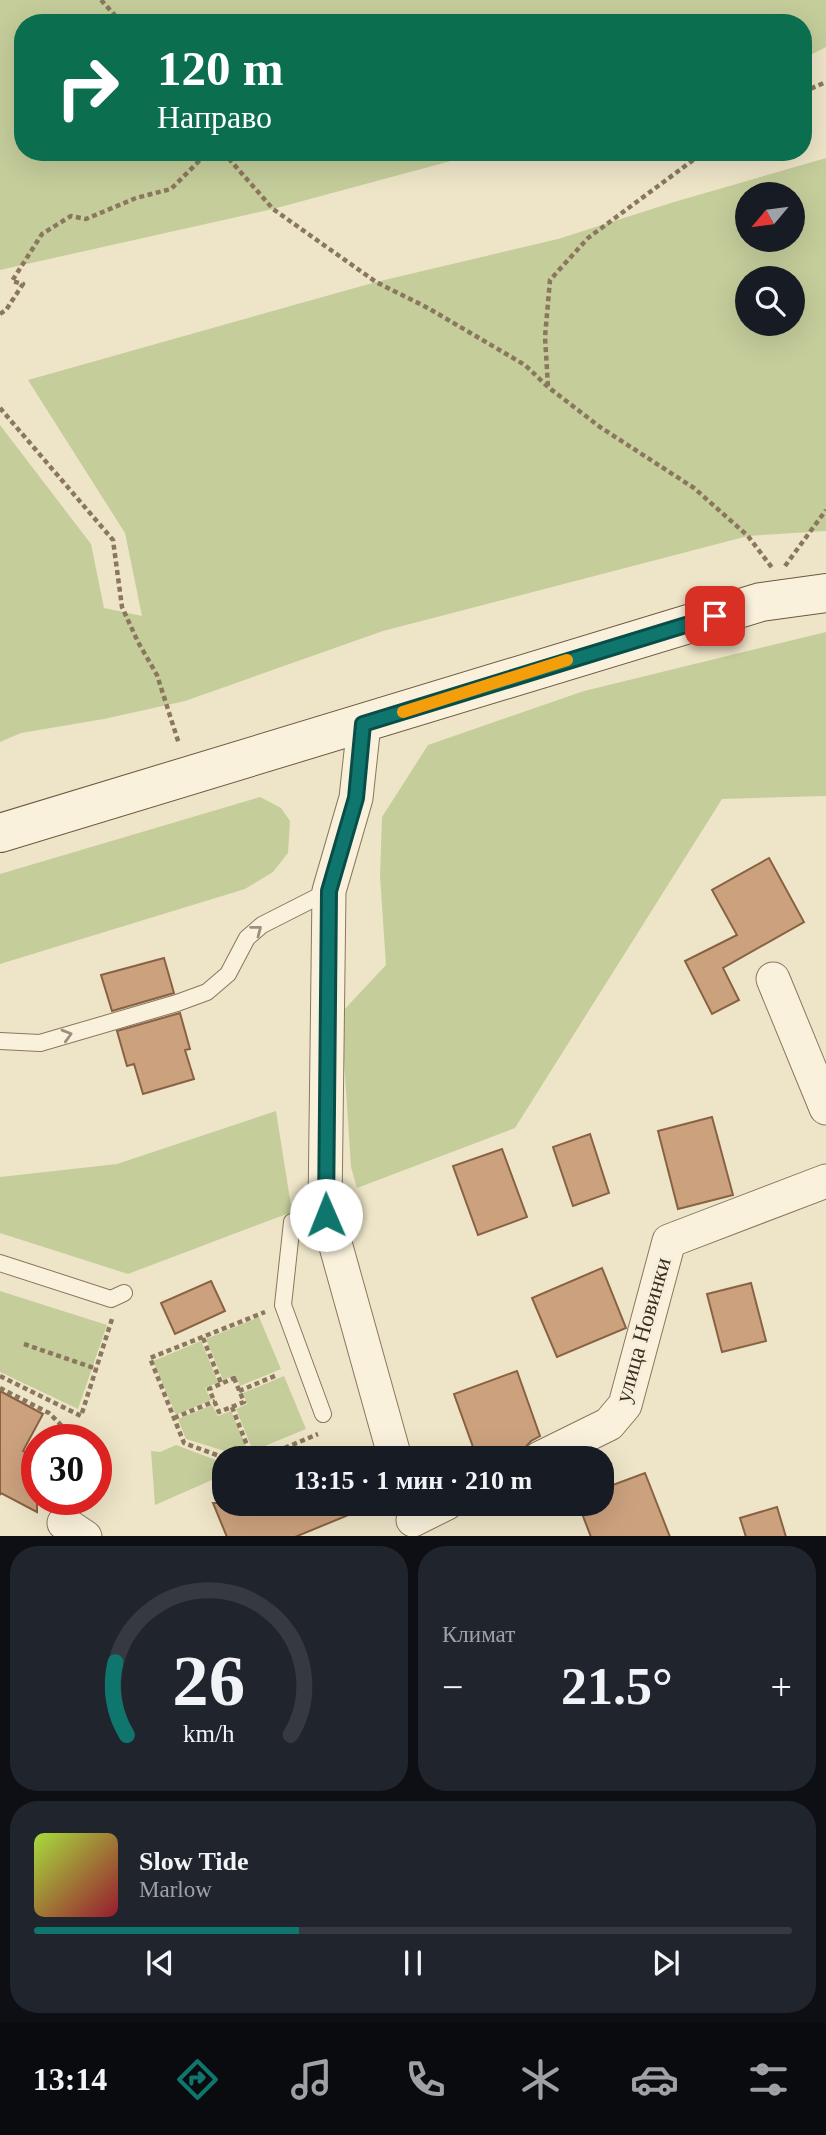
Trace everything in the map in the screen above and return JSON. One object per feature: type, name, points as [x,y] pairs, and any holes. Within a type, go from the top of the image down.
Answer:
[{"type":"main road","points":[[0,833],[761,602],[826,593]]},
{"type":"street","points":[[363,724],[356,798],[329,891],[325,1207],[392,1446]]},
{"type":"street","points":[[773,979],[826,1108]]},
{"type":"street","name":"улица Новинки","points":[[564,1446],[609,1424],[625,1405],[669,1241],[826,1181]]},
{"type":"lane","points":[[0,1041],[40,1043],[207,992],[228,974],[247,938],[262,925],[329,891]]},
{"type":"lane","points":[[323,1414],[283,1305],[292,1222],[325,1207]]},
{"type":"lane","points":[[0,1263],[118,1296]]},
{"type":"path","points":[[101,0],[114,14]]},
{"type":"path","points":[[0,314],[6,310],[23,285],[12,281],[42,233],[71,216],[86,219],[136,198],[171,189],[199,161]]},
{"type":"path","points":[[231,161],[273,209],[376,282],[428,308],[525,365],[548,387],[600,427],[694,488],[748,536],[778,576],[826,510]]},
{"type":"path","points":[[548,387],[545,337],[550,280],[588,238],[692,161]]},
{"type":"path","points":[[0,408],[113,540],[122,607],[157,675],[188,775]]},
{"type":"path","points":[[0,1376],[81,1416],[113,1324],[118,1296]]},
{"type":"path","points":[[212,1453],[184,1443],[150,1358],[283,1305]]},
{"type":"path","points":[[203,1338],[221,1383]]},
{"type":"path","points":[[24,1344],[97,1369]]},
{"type":"path","points":[[239,1391],[277,1375]]},
{"type":"path","points":[[234,1378],[244,1402],[219,1412],[209,1389],[221,1383],[234,1378]]},
{"type":"path","points":[[0,1388],[49,1413],[60,1424]]},
{"type":"path","points":[[174,1418],[215,1401]]},
{"type":"path","points":[[49,1413],[55,1403]]},
{"type":"path","points":[[232,1407],[247,1446]]},
{"type":"path","points":[[290,1446],[330,1429],[323,1414]]},
{"type":"green space","points":[[0,0],[826,0],[826,47],[812,54],[812,14],[14,14],[14,161],[451,161],[273,209],[0,270]]},
{"type":"green space","points":[[826,158],[826,531],[748,536],[383,631],[185,701],[104,719],[21,733],[0,742],[0,425],[91,544],[104,608],[142,616],[125,533],[28,380],[376,282],[558,239],[735,184],[735,252],[805,252],[805,182],[743,182]]},
{"type":"green space","points":[[826,632],[826,796],[722,799],[515,1128],[357,1188],[351,1167],[341,1013],[386,965],[380,876],[382,817],[428,745],[584,691]]},
{"type":"green space","points":[[260,797],[281,808],[290,821],[288,853],[273,872],[245,889],[0,964],[0,874]]},
{"type":"green space","points":[[276,1111],[292,1212],[128,1274],[0,1233],[0,1177],[117,1164]]},
{"type":"green space","points":[[0,1291],[107,1325],[78,1409],[0,1372]]},
{"type":"green space","points":[[259,1317],[281,1369],[240,1386],[235,1375],[223,1380],[206,1339]]},
{"type":"green space","points":[[201,1341],[218,1382],[205,1388],[211,1400],[176,1415],[153,1361]]},
{"type":"green space","points":[[284,1376],[306,1429],[265,1446],[251,1446],[236,1409],[247,1404],[243,1393]]},
{"type":"green space","points":[[212,1405],[218,1416],[231,1411],[246,1446],[212,1447],[186,1439],[178,1419]]},
{"type":"green space","points":[[176,1445],[212,1458],[212,1480],[155,1505],[151,1451],[160,1452]]},
{"type":"building","points":[[769,858],[804,922],[723,968],[739,1000],[712,1014],[685,961],[737,935],[712,890]]},
{"type":"building","points":[[164,958],[174,993],[112,1011],[101,975]]},
{"type":"building","points":[[180,1013],[190,1049],[185,1050],[194,1079],[143,1094],[134,1064],[127,1066],[117,1031]]},
{"type":"building","points":[[712,1117],[733,1195],[678,1209],[658,1131]]},
{"type":"building","points":[[590,1134],[609,1193],[573,1206],[553,1147]]},
{"type":"building","points":[[502,1149],[527,1217],[478,1235],[453,1166]]},
{"type":"building","points":[[602,1268],[626,1328],[557,1357],[532,1298]]},
{"type":"building","points":[[211,1281],[225,1311],[175,1334],[161,1303]]},
{"type":"building","points":[[751,1283],[766,1341],[722,1352],[707,1294]]},
{"type":"building","points":[[517,1371],[540,1436],[527,1446],[473,1446],[454,1394]]},
{"type":"building","points":[[0,1391],[43,1414],[38,1424],[21,1424],[21,1504],[1,1493],[0,1495]]},
{"type":"building","points":[[645,1473],[670,1536],[591,1536],[583,1516],[614,1516],[614,1485]]},
{"type":"building","points":[[777,1507],[786,1536],[746,1536],[740,1518]]},
{"type":"building","points":[[218,1516],[346,1516],[297,1536],[227,1536]]},
{"type":"slow traffic","points":[[403,712],[567,660]]},
{"type":"route","points":[[326,1215],[329,891],[356,798],[363,724],[715,616]]}]
